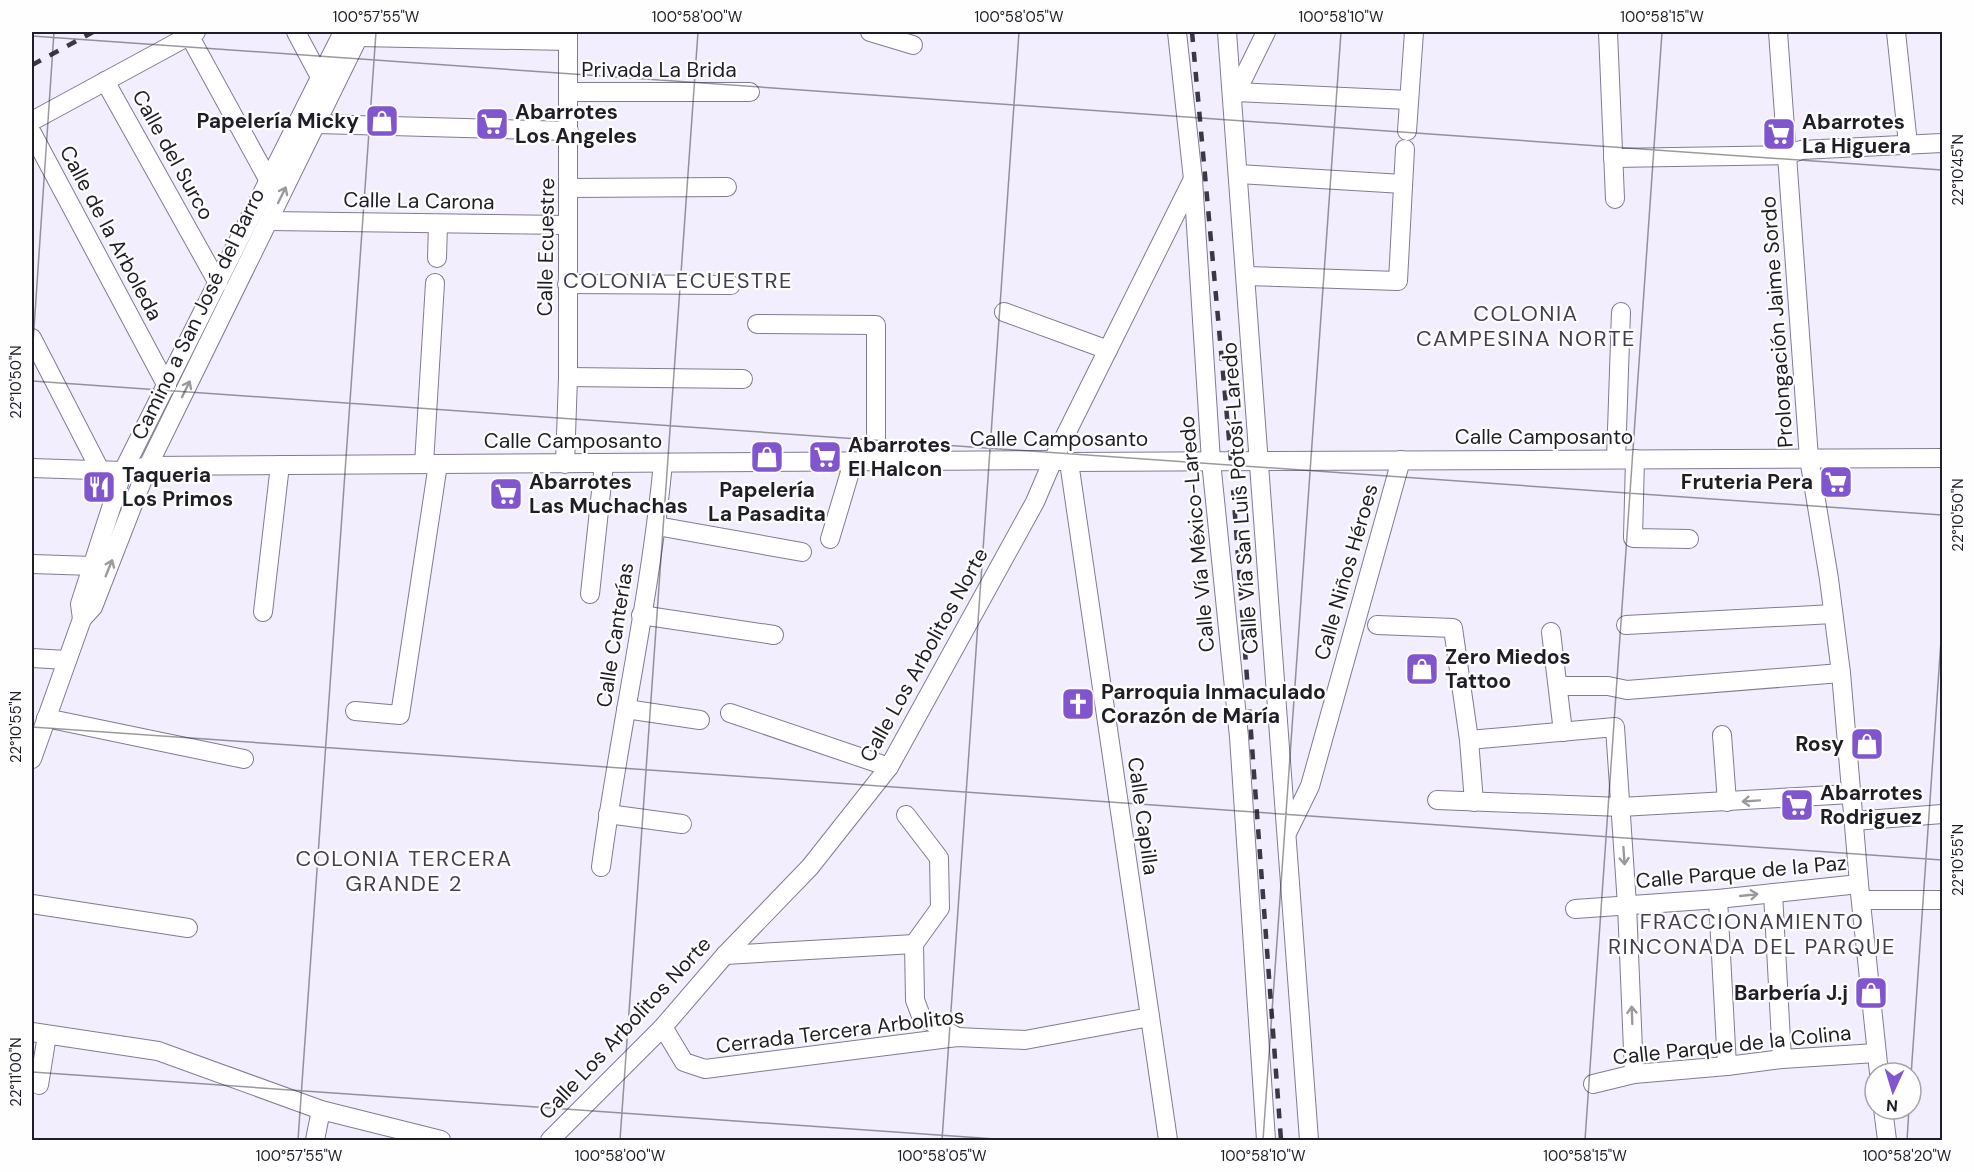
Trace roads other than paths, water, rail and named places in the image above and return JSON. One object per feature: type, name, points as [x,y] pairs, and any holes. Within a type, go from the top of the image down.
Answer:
[{"type":"street","points":[[296,32],[320,77]]},
{"type":"street","points":[[870,32],[913,45]]},
{"type":"street","name":"Calle Vía México-Laredo","points":[[1177,32],[1193,179],[1211,461],[1239,737],[1266,1140]]},
{"type":"street","name":"Calle Vía San Luis Potosí-Laredo","points":[[1227,32],[1234,96],[1309,1140]]},
{"type":"street","points":[[1266,32],[1234,96],[1409,100]]},
{"type":"street","points":[[1407,131],[1414,32]]},
{"type":"street","points":[[1608,32],[1615,199]]},
{"type":"street","name":"Prolongación Jaime Sordo","points":[[1778,32],[1809,458],[1841,673],[1877,1061]]},
{"type":"street","points":[[1896,32],[1908,144]]},
{"type":"street","points":[[32,121],[192,33],[269,181]]},
{"type":"street","points":[[354,33],[568,36]]},
{"type":"street","name":"Camino a San José del Barro","points":[[82,619],[80,604],[123,471],[320,77],[354,33]]},
{"type":"street","name":"Camino a San José del Barro","points":[[32,756],[82,619],[93,607],[148,465],[316,124],[354,33]]},
{"type":"street","name":"Calle Ecuestre","points":[[565,464],[568,377],[568,36]]},
{"type":"street","name":"Calle del Surco","points":[[105,81],[218,283]]},
{"type":"street","name":"Privada La Brida","points":[[569,92],[750,92]]},
{"type":"street","points":[[316,124],[569,131]]},
{"type":"street","name":"Calle de la Arboleda","points":[[32,133],[167,386]]},
{"type":"street","points":[[1612,158],[1788,155],[1801,150],[1942,143]]},
{"type":"street","points":[[1246,276],[1398,281],[1405,149]]},
{"type":"street","points":[[1238,174],[1403,184]]},
{"type":"street","name":"Calle Los Arbolitos Norte","points":[[549,1140],[663,1027],[724,955],[810,867],[889,767],[1035,502],[1061,461],[1108,350],[1193,179]]},
{"type":"street","points":[[569,188],[727,187]]},
{"type":"street","name":"Calle La Carona","points":[[269,221],[567,225]]},
{"type":"street","points":[[437,258],[438,224]]},
{"type":"street","points":[[355,711],[400,715],[431,464],[435,283]]},
{"type":"street","points":[[567,284],[731,285]]},
{"type":"street","points":[[1004,312],[1108,350]]},
{"type":"street","points":[[1616,459],[1621,312]]},
{"type":"street","points":[[757,324],[876,325],[876,462]]},
{"type":"street","points":[[32,338],[100,470]]},
{"type":"street","points":[[568,377],[742,379]]},
{"type":"street","name":"Calle Camposanto","points":[[32,468],[123,471],[148,465],[1942,458]]},
{"type":"street","points":[[1635,459],[1634,538],[1689,539]]},
{"type":"street","name":"Calle Niños Héroes","points":[[1288,832],[1310,786],[1401,460]]},
{"type":"street","name":"Calle Capilla","points":[[1061,461],[1168,1140]]},
{"type":"street","points":[[830,539],[853,462]]},
{"type":"street","name":"Calle Canterías","points":[[601,867],[657,526],[663,463]]},
{"type":"street","points":[[590,594],[604,464]]},
{"type":"street","points":[[263,612],[280,465]]},
{"type":"street","points":[[657,526],[802,552]]},
{"type":"street","points":[[32,564],[93,566]]},
{"type":"street","points":[[1626,625],[1833,614]]},
{"type":"street","points":[[641,615],[774,634]]},
{"type":"street","points":[[1377,624],[1454,628],[1474,802]]},
{"type":"street","points":[[1551,632],[1563,732]]},
{"type":"street","points":[[32,658],[67,660]]},
{"type":"street","points":[[1558,686],[1608,686],[1627,690],[1841,673]]},
{"type":"street","points":[[626,709],[700,720]]},
{"type":"street","points":[[730,713],[889,767]]},
{"type":"street","points":[[46,718],[244,759]]},
{"type":"street","points":[[1468,740],[1615,727],[1628,905],[1634,1074]]},
{"type":"street","points":[[1722,735],[1727,802]]},
{"type":"street","points":[[1437,800],[1621,807],[1851,794]]},
{"type":"street","points":[[608,814],[682,824]]},
{"type":"street","points":[[1854,821],[1942,814]]},
{"type":"street","points":[[906,815],[939,858],[940,908],[914,944],[915,1000],[921,1016],[957,1037]]},
{"type":"street","name":"Calle Parque de la Paz","points":[[1575,909],[1773,893],[1860,892],[1942,900]]},
{"type":"street","points":[[1773,893],[1782,1059]]},
{"type":"street","points":[[1718,899],[1727,1066]]},
{"type":"street","points":[[32,904],[188,928]]},
{"type":"street","points":[[724,955],[914,944]]},
{"type":"street","name":"Cerrada Tercera Arbolitos","points":[[663,1027],[684,1062],[705,1069],[957,1037],[1025,1040],[1149,1017]]},
{"type":"street","points":[[39,1085],[39,1034],[158,1051],[321,1110],[441,1140]]},
{"type":"street","name":"Calle Parque de la Colina","points":[[1593,1084],[1634,1074],[1782,1059],[1876,1053]]},
{"type":"street","points":[[315,1140],[321,1110]]},
{"type":"street","points":[[1885,1121],[1887,1140]]},
{"type":"railway","points":[[32,65],[93,32]]},
{"type":"railway","points":[[1192,32],[1231,461],[1281,1140]]},
{"type":"place","name":"Papelería Micky","points":[[382,121]]},
{"type":"place","name":"Abarrotes Los Angeles","points":[[492,124]]},
{"type":"place","name":"Abarrotes La Higuera","points":[[1779,134]]},
{"type":"place","name":"Papelería La Pasadita","points":[[767,457]]},
{"type":"place","name":"Abarrotes El Halcon","points":[[825,457]]},
{"type":"place","name":"Fruteria Pera","points":[[1836,482]]},
{"type":"place","name":"Taqueria Los Primos","points":[[99,487]]},
{"type":"place","name":"Abarrotes Las Muchachas","points":[[506,494]]},
{"type":"place","name":"Zero Miedos Tattoo","points":[[1422,669]]},
{"type":"place","name":"Parroquia Inmaculado Corazón de María","points":[[1078,704]]},
{"type":"place","name":"Rosy","points":[[1867,744]]},
{"type":"place","name":"Abarrotes Rodriguez","points":[[1797,805]]},
{"type":"place","name":"Barbería J.j","points":[[1871,993]]},
{"type":"district","name":"COLONIA ECUESTRE","points":[[678,280]]},
{"type":"district","name":"COLONIA CAMPESINA NORTE","points":[[1526,326]]},
{"type":"district","name":"COLONIA TERCERA GRANDE 2","points":[[404,870]]},
{"type":"district","name":"FRACCIONAMIENTO RINCONADA DEL PARQUE","points":[[1752,934]]}]
